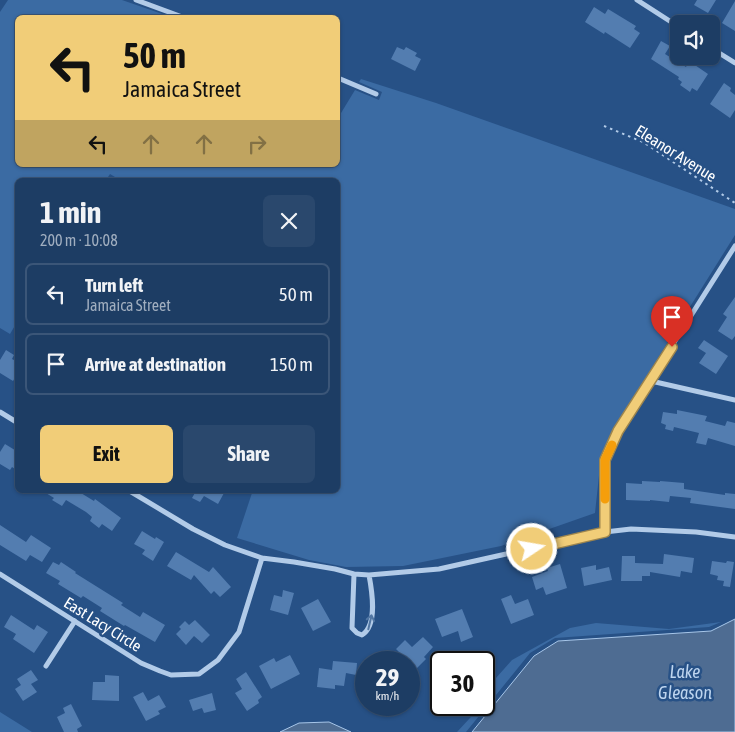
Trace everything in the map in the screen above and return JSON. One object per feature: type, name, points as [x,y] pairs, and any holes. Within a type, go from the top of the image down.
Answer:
[{"type":"street","points":[[136,0],[177,15]]},
{"type":"street","points":[[637,0],[670,21]]},
{"type":"street","points":[[720,54],[735,63]]},
{"type":"street","points":[[340,79],[376,94]]},
{"type":"street","points":[[605,532],[605,460],[618,431],[735,246]]},
{"type":"street","points":[[651,381],[735,400]]},
{"type":"street","points":[[0,412],[15,421]]},
{"type":"street","points":[[133,493],[193,529],[225,545],[262,558],[335,569],[354,574],[369,575],[439,569],[605,532],[631,529],[696,532],[735,537]]},
{"type":"street","name":"East Lacy Circle","points":[[0,574],[142,663],[160,672],[199,674],[218,660],[239,632],[262,558]]},
{"type":"street","points":[[354,574],[352,628],[362,635],[367,632],[372,618],[372,590],[369,575]]},
{"type":"street","points":[[46,666],[75,621]]},
{"type":"path","name":"Eleanor Avenue","points":[[604,126],[643,142],[735,203]]},
{"type":"shaded area","points":[[8,0],[122,0],[165,15],[15,15],[15,167],[340,167],[340,115],[355,90],[379,100],[382,92],[359,82],[361,79],[436,103],[735,209],[735,235],[614,428],[601,457],[595,513],[501,546],[403,566],[346,567],[309,560],[237,538],[252,493],[340,493],[340,178],[117,178],[110,174],[107,178],[15,178],[15,325],[10,334],[0,328],[0,12]]},
{"type":"shaded area","points":[[721,622],[709,627],[555,638],[530,653],[495,696],[496,678],[512,660],[570,628],[596,623],[669,629]]},
{"type":"shaded area","points":[[0,712],[32,732],[0,732]]},
{"type":"shaded area","points":[[472,716],[479,716],[466,732],[457,732]]},
{"type":"water","name":"Lake Gleason","points":[[735,619],[735,732],[472,732],[485,716],[495,716],[495,704],[534,656],[558,641],[711,631]]},
{"type":"water","points":[[329,722],[351,732],[280,732],[299,723]]},
{"type":"building","points":[[697,0],[716,0],[708,13],[694,5]]},
{"type":"building","points":[[735,1],[735,31],[722,23]]},
{"type":"building","points":[[594,7],[605,14],[608,9],[636,26],[634,29],[640,33],[630,48],[585,22]]},
{"type":"building","points":[[661,41],[670,46],[665,54],[670,57],[670,65],[683,65],[686,67],[687,65],[695,65],[708,74],[697,91],[692,88],[690,92],[680,85],[682,82],[678,79],[679,77],[651,59]]},
{"type":"building","points":[[397,47],[404,50],[406,47],[417,53],[415,56],[421,59],[415,71],[391,59]]},
{"type":"building","points":[[724,83],[731,88],[730,91],[735,95],[735,110],[730,118],[710,104]]},
{"type":"building","points":[[735,297],[735,336],[732,340],[718,331],[727,317],[723,314]]},
{"type":"building","points":[[704,340],[728,356],[716,374],[699,363],[706,353],[698,348]]},
{"type":"building","points":[[6,350],[14,355],[12,359],[15,360],[15,378],[13,381],[0,373],[0,360]]},
{"type":"building","points":[[677,410],[707,416],[705,421],[725,426],[727,421],[735,423],[735,446],[708,438],[706,445],[696,443],[699,433],[674,427],[673,431],[665,429],[666,425],[661,423],[663,412],[677,414]]},
{"type":"building","points":[[5,444],[15,450],[15,469],[12,467],[10,470],[0,464],[0,452]]},
{"type":"building","points":[[642,481],[684,483],[684,489],[725,495],[725,493],[735,494],[735,509],[690,503],[691,498],[670,496],[669,502],[626,500],[626,483],[642,484]]},
{"type":"building","points":[[46,493],[81,493],[94,501],[95,499],[121,518],[112,531],[102,524],[99,528],[90,521],[92,517],[86,512],[66,500],[62,506],[52,500],[54,498]]},
{"type":"building","points":[[195,493],[224,493],[218,504],[204,496],[200,502],[192,498]]},
{"type":"building","points":[[0,525],[26,542],[31,535],[51,548],[42,562],[30,555],[26,561],[0,545]]},
{"type":"building","points":[[142,531],[164,542],[153,561],[142,554],[145,550],[134,544]]},
{"type":"building","points":[[176,552],[209,572],[213,567],[231,587],[220,597],[214,591],[211,594],[194,575],[191,580],[167,566]]},
{"type":"building","points":[[664,554],[694,558],[692,573],[681,571],[680,577],[650,572],[650,576],[642,576],[642,581],[621,581],[622,556],[635,556],[635,563],[663,564]]},
{"type":"building","points":[[712,561],[734,562],[730,587],[723,586],[724,581],[717,580],[718,576],[710,574]]},
{"type":"building","points":[[53,562],[59,565],[61,562],[123,603],[121,605],[140,617],[143,612],[165,625],[155,642],[100,611],[102,608],[83,596],[81,598],[58,584],[60,581],[46,573]]},
{"type":"building","points":[[560,564],[567,588],[546,595],[543,587],[536,590],[532,577],[548,571],[547,568]]},
{"type":"building","points":[[596,565],[596,570],[609,567],[612,580],[584,586],[581,568]]},
{"type":"building","points":[[283,590],[294,593],[288,615],[270,610],[274,595],[282,597]]},
{"type":"building","points":[[511,595],[515,604],[528,599],[534,615],[511,624],[501,599]]},
{"type":"building","points":[[318,599],[331,622],[313,631],[301,608]]},
{"type":"building","points":[[462,609],[473,637],[461,642],[458,631],[442,637],[435,619]]},
{"type":"building","points":[[11,615],[34,630],[37,625],[48,632],[34,653],[13,639],[16,634],[4,627]]},
{"type":"building","points":[[195,620],[210,635],[202,643],[194,636],[186,645],[176,634],[181,629],[179,627],[185,621],[189,625]]},
{"type":"building","points":[[423,637],[433,647],[420,665],[420,651],[398,651],[396,649],[405,640],[412,647]]},
{"type":"building","points":[[290,655],[300,674],[271,689],[259,666],[274,658],[276,662]]},
{"type":"building","points":[[333,661],[355,663],[355,675],[346,673],[344,686],[335,685],[335,689],[317,687],[319,668],[332,670]]},
{"type":"building","points":[[31,670],[38,680],[31,684],[37,692],[23,701],[15,689],[21,685],[17,679]]},
{"type":"building","points":[[246,672],[262,697],[258,700],[259,703],[247,711],[235,693],[242,689],[236,679]]},
{"type":"building","points":[[105,675],[119,676],[119,701],[92,700],[93,682],[105,682]]},
{"type":"building","points":[[143,692],[148,701],[159,695],[166,707],[158,711],[160,714],[146,721],[133,697]]},
{"type":"building","points":[[212,693],[216,710],[204,713],[202,708],[193,711],[189,700]]},
{"type":"building","points":[[71,704],[82,726],[77,729],[78,732],[64,732],[57,717],[65,713],[63,708]]},
{"type":"slow traffic","points":[[605,499],[605,460],[612,445]]},
{"type":"route","points":[[532,549],[605,532],[605,460],[618,431],[672,347]]}]
